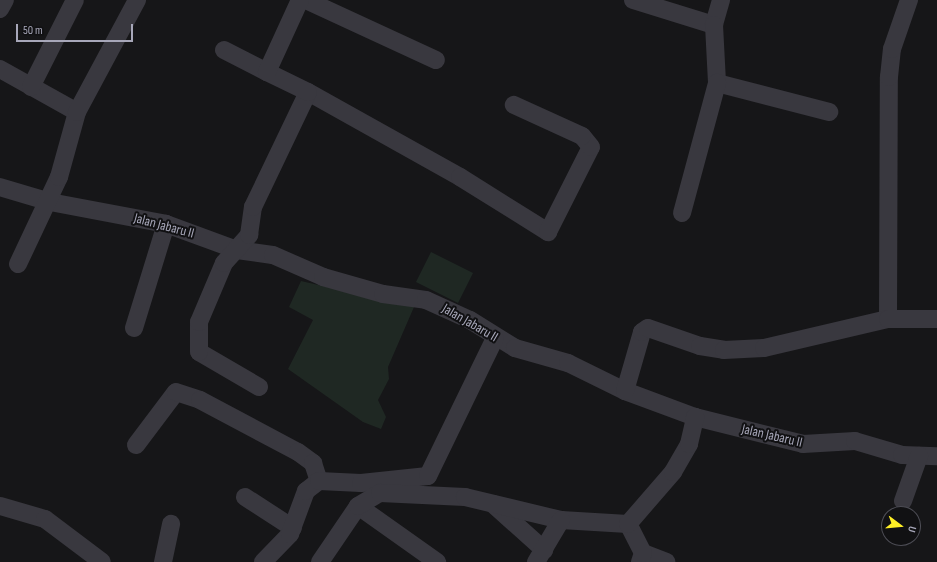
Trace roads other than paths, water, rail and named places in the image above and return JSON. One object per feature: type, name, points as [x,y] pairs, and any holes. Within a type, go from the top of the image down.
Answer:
[{"type":"street","points":[[0,9],[5,0]]},
{"type":"street","points":[[31,87],[75,0]]},
{"type":"street","points":[[18,264],[50,202],[77,112],[137,0]]},
{"type":"street","points":[[267,72],[300,0]]},
{"type":"street","points":[[306,0],[436,60]]},
{"type":"street","points":[[633,0],[714,25]]},
{"type":"street","points":[[682,213],[717,83],[714,25],[721,0]]},
{"type":"street","points":[[888,319],[889,77],[892,50],[909,0]]},
{"type":"street","points":[[224,50],[308,92],[460,177],[548,232],[591,147],[582,136],[514,105]]},
{"type":"street","points":[[0,69],[77,112]]},
{"type":"street","points":[[717,83],[828,112]]},
{"type":"street","points":[[259,387],[199,352],[199,322],[206,302],[224,263],[249,235],[253,208],[308,92]]},
{"type":"street","name":"Jalan Jabaru II","points":[[0,187],[50,202],[166,224],[237,250],[273,255],[324,277],[383,294],[426,300],[470,320],[495,338],[531,354],[568,363],[625,391],[695,416],[780,440],[803,444],[855,441],[902,455],[937,456]]},
{"type":"street","points":[[134,328],[166,224]]},
{"type":"street","points":[[625,391],[642,332],[648,328],[700,346],[724,350],[764,348],[888,319],[937,318]]},
{"type":"street","points":[[264,562],[293,528],[306,491],[320,481],[361,483],[428,476],[495,338]]},
{"type":"street","points":[[136,445],[176,392],[200,400],[298,452],[314,464],[320,481]]},
{"type":"street","points":[[628,524],[673,472],[689,444],[695,416]]},
{"type":"street","points":[[903,501],[919,456]]},
{"type":"street","points":[[320,562],[358,506],[380,493],[465,497],[561,520],[628,524]]},
{"type":"street","points":[[245,497],[293,528]]},
{"type":"street","points":[[491,503],[540,556],[561,520]]},
{"type":"street","points":[[0,506],[45,519],[102,562]]},
{"type":"street","points":[[358,506],[437,562]]},
{"type":"street","points":[[163,562],[171,524]]},
{"type":"street","points":[[628,524],[642,557],[666,562]]}]
